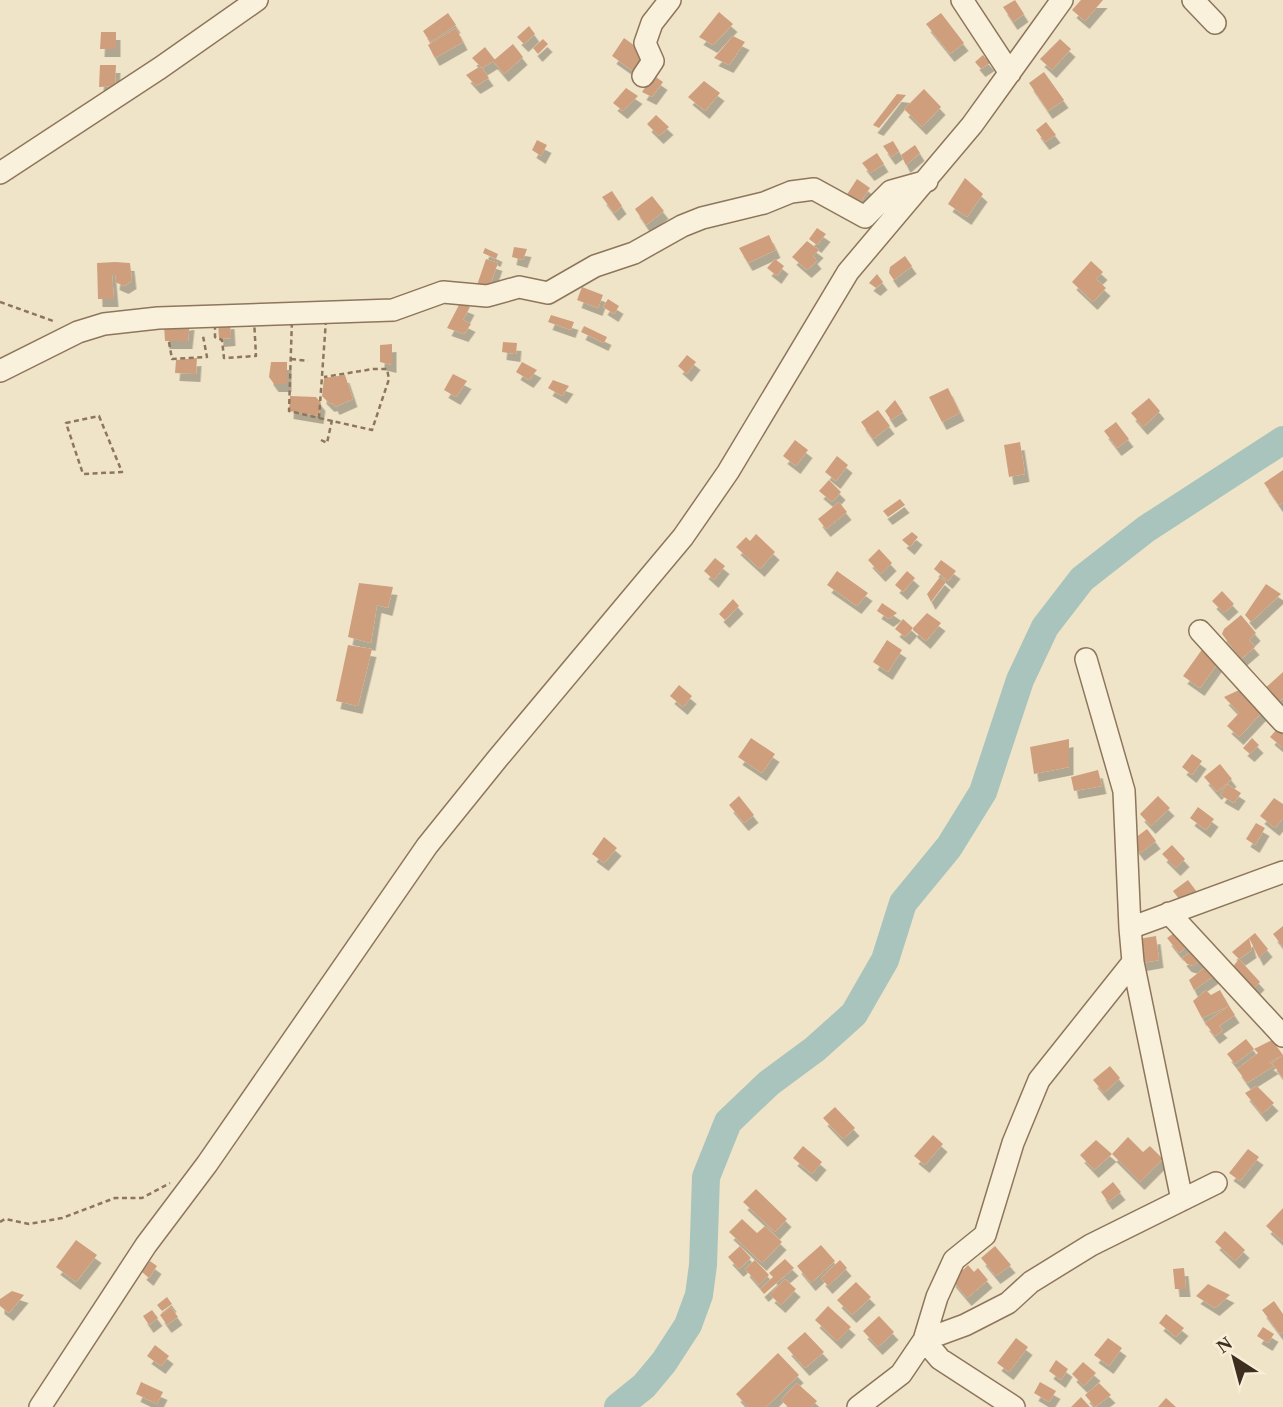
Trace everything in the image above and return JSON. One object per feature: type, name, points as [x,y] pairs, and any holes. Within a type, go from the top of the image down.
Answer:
[{"type":"street","points":[[0,173],[160,68],[257,0]]},
{"type":"street","points":[[643,76],[653,61],[645,43],[652,23],[670,0]]},
{"type":"street","points":[[962,0],[1010,73]]},
{"type":"street","points":[[40,1407],[146,1245],[207,1164],[426,846],[683,537],[728,472],[849,272],[875,238],[928,181],[1062,0]]},
{"type":"street","points":[[1193,0],[1215,23]]},
{"type":"street","points":[[0,371],[78,332],[104,324],[158,318],[393,310],[443,292],[487,296],[519,287],[548,293],[596,266],[634,253],[702,218],[764,203],[791,192],[814,189],[865,217],[891,191],[928,181]]},
{"type":"street","points":[[1200,631],[1283,722]]},
{"type":"street","points":[[1086,659],[1124,791],[1133,962],[1182,1200]]},
{"type":"street","points":[[1130,928],[1283,872]]},
{"type":"street","points":[[1168,913],[1283,1036]]},
{"type":"street","points":[[858,1407],[901,1374],[924,1340],[937,1297],[954,1260],[985,1234],[1013,1143],[1039,1080],[1133,962]]},
{"type":"street","points":[[924,1340],[965,1325],[1008,1303],[1031,1282],[1091,1245],[1216,1183]]},
{"type":"street","points":[[924,1340],[940,1359],[1014,1407]]},
{"type":"path","points":[[0,302],[78,332]]},
{"type":"path","points":[[169,342],[172,359],[207,357],[200,323],[215,318],[254,319],[256,356],[224,358],[222,340],[215,337],[215,318]]},
{"type":"path","points":[[319,418],[326,320],[292,319],[289,411],[319,418],[332,421],[372,430],[390,379],[387,369],[322,377]]},
{"type":"path","points":[[291,359],[308,361]]},
{"type":"path","points":[[99,416],[122,472],[83,474],[66,423],[99,416]]},
{"type":"path","points":[[321,440],[327,443],[332,421]]},
{"type":"path","points":[[0,1222],[5,1219],[29,1224],[62,1218],[115,1198],[142,1198],[174,1181]]},
{"type":"building","points":[[1015,0],[1024,14],[1013,22],[1003,7]]},
{"type":"building","points":[[1081,0],[1103,0],[1085,21],[1072,10]]},
{"type":"building","points":[[719,12],[733,24],[713,45],[699,37]]},
{"type":"building","points":[[448,13],[456,25],[430,42],[423,31]]},
{"type":"building","points":[[941,13],[964,43],[950,54],[926,24]]},
{"type":"building","points":[[529,26],[535,34],[524,44],[517,37]]},
{"type":"building","points":[[456,28],[463,42],[435,58],[428,45]]},
{"type":"building","points":[[101,32],[116,32],[116,49],[100,49]]},
{"type":"building","points":[[733,36],[745,42],[729,65],[714,58]]},
{"type":"building","points":[[624,38],[645,53],[633,71],[612,56]]},
{"type":"building","points":[[543,39],[548,44],[538,54],[533,48]]},
{"type":"building","points":[[1060,39],[1071,49],[1052,70],[1040,59]]},
{"type":"building","points":[[513,44],[523,57],[504,74],[493,61]]},
{"type":"building","points":[[485,47],[495,60],[482,68],[472,58]]},
{"type":"building","points":[[983,55],[990,63],[981,69],[975,62]]},
{"type":"building","points":[[100,65],[116,65],[115,86],[99,87]]},
{"type":"building","points":[[479,67],[489,78],[476,86],[466,75]]},
{"type":"building","points":[[1044,72],[1064,100],[1048,111],[1029,83]]},
{"type":"building","points":[[653,75],[663,82],[652,97],[642,92]]},
{"type":"building","points":[[704,81],[720,93],[705,111],[688,97]]},
{"type":"building","points":[[626,88],[638,96],[623,111],[613,103]]},
{"type":"building","points":[[924,89],[941,107],[922,127],[904,109]]},
{"type":"building","points":[[897,94],[906,95],[879,128],[873,125]]},
{"type":"building","points":[[656,115],[669,127],[659,136],[647,124]]},
{"type":"building","points":[[1046,122],[1056,135],[1045,142],[1036,130]]},
{"type":"building","points":[[537,140],[547,145],[541,156],[532,150]]},
{"type":"building","points":[[893,141],[899,151],[891,157],[883,146]]},
{"type":"building","points":[[915,145],[920,153],[906,165],[901,155]]},
{"type":"building","points":[[877,153],[884,164],[870,173],[862,163]]},
{"type":"building","points":[[965,178],[983,194],[967,217],[948,204]]},
{"type":"building","points":[[857,179],[870,188],[857,207],[844,199]]},
{"type":"building","points":[[612,191],[622,206],[614,213],[602,197]]},
{"type":"building","points":[[652,196],[664,211],[646,225],[635,209]]},
{"type":"building","points":[[817,228],[826,234],[817,245],[809,239]]},
{"type":"building","points":[[769,235],[776,250],[748,263],[739,248]]},
{"type":"building","points":[[807,241],[819,250],[813,256],[817,261],[807,270],[792,257]]},
{"type":"building","points":[[514,247],[527,249],[523,260],[512,257]]},
{"type":"building","points":[[485,248],[498,254],[496,259],[483,253]]},
{"type":"building","points":[[905,256],[912,266],[894,280],[889,273],[890,267]]},
{"type":"building","points":[[486,259],[498,263],[489,288],[477,285]]},
{"type":"building","points":[[775,259],[784,266],[777,276],[767,268]]},
{"type":"building","points":[[1091,261],[1103,272],[1096,279],[1106,288],[1093,302],[1072,282]]},
{"type":"building","points":[[97,263],[130,263],[132,281],[124,286],[115,282],[116,275],[112,275],[114,299],[98,299]]},
{"type":"building","points":[[877,274],[883,282],[876,288],[869,283]]},
{"type":"building","points":[[582,287],[603,295],[598,308],[577,300]]},
{"type":"building","points":[[608,299],[619,306],[614,314],[603,307]]},
{"type":"building","points":[[460,303],[470,307],[463,320],[471,324],[464,334],[447,328]]},
{"type":"building","points":[[551,315],[574,322],[571,330],[548,322]]},
{"type":"building","points":[[230,321],[231,338],[219,339],[218,322]]},
{"type":"building","points":[[190,322],[188,341],[165,341],[164,325]]},
{"type":"building","points":[[584,326],[607,337],[604,343],[581,332]]},
{"type":"building","points":[[503,342],[517,343],[516,354],[502,352]]},
{"type":"building","points":[[392,344],[392,365],[380,362],[380,345]]},
{"type":"building","points":[[687,355],[696,362],[687,374],[678,366]]},
{"type":"building","points":[[197,358],[196,374],[175,373],[176,360]]},
{"type":"building","points":[[271,362],[287,362],[287,384],[274,384],[269,377]]},
{"type":"building","points":[[522,362],[537,370],[529,380],[516,372]]},
{"type":"building","points":[[453,374],[467,381],[456,397],[444,390]]},
{"type":"building","points":[[345,375],[353,399],[335,407],[322,396],[324,378]]},
{"type":"building","points":[[553,380],[569,386],[562,396],[548,388]]},
{"type":"building","points":[[948,388],[960,413],[942,422],[929,397]]},
{"type":"building","points":[[290,396],[316,397],[321,403],[319,416],[289,411]]},
{"type":"building","points":[[1149,398],[1160,411],[1143,427],[1131,413]]},
{"type":"building","points":[[895,400],[903,412],[891,420],[885,411]]},
{"type":"building","points":[[878,410],[890,426],[873,439],[861,422]]},
{"type":"building","points":[[1116,422],[1129,439],[1117,448],[1104,431]]},
{"type":"building","points":[[795,440],[808,450],[796,466],[783,456]]},
{"type":"building","points":[[1020,442],[1025,474],[1009,477],[1004,445]]},
{"type":"building","points":[[837,456],[848,465],[836,481],[825,472]]},
{"type":"building","points":[[1283,470],[1283,502],[1279,505],[1264,483]]},
{"type":"building","points":[[829,480],[841,492],[832,502],[819,491]]},
{"type":"building","points":[[900,499],[905,505],[888,517],[883,511]]},
{"type":"building","points":[[839,502],[847,512],[826,529],[818,519]]},
{"type":"building","points":[[912,532],[918,537],[910,547],[902,540]]},
{"type":"building","points":[[756,534],[775,552],[760,569],[736,547],[746,537],[750,541]]},
{"type":"building","points":[[879,549],[892,563],[881,574],[868,560]]},
{"type":"building","points":[[715,558],[725,566],[714,580],[704,571]]},
{"type":"building","points":[[941,560],[956,571],[948,581],[934,569]]},
{"type":"building","points":[[837,571],[868,593],[857,606],[827,585]]},
{"type":"building","points":[[907,571],[915,578],[903,592],[895,585]]},
{"type":"building","points":[[940,577],[946,582],[931,602],[927,594]]},
{"type":"building","points":[[359,583],[393,587],[388,608],[377,605],[371,643],[348,637]]},
{"type":"building","points":[[1266,584],[1281,594],[1251,622],[1245,615]]},
{"type":"building","points":[[1222,591],[1234,604],[1224,613],[1212,601]]},
{"type":"building","points":[[733,599],[739,606],[725,620],[719,614]]},
{"type":"building","points":[[882,603],[897,613],[889,619],[877,611]]},
{"type":"building","points":[[927,613],[941,623],[926,641],[913,628]]},
{"type":"building","points":[[1241,615],[1256,633],[1249,640],[1255,647],[1241,659],[1222,634],[1224,629]]},
{"type":"building","points":[[903,619],[913,628],[905,637],[895,629]]},
{"type":"building","points":[[887,640],[902,650],[888,672],[873,662]]},
{"type":"building","points":[[1206,644],[1223,656],[1200,688],[1183,676]]},
{"type":"building","points":[[348,645],[372,649],[358,706],[336,701]]},
{"type":"building","points":[[1283,672],[1283,698],[1275,705],[1262,691]]},
{"type":"building","points":[[679,685],[692,696],[683,707],[670,696]]},
{"type":"building","points":[[1239,690],[1251,701],[1268,706],[1239,737],[1227,726],[1239,713],[1224,697]]},
{"type":"building","points":[[1277,729],[1283,734],[1283,748],[1270,737]]},
{"type":"building","points":[[751,738],[775,754],[762,773],[738,757]]},
{"type":"building","points":[[1252,738],[1259,745],[1250,754],[1243,748]]},
{"type":"building","points":[[1069,739],[1069,767],[1034,774],[1030,747]]},
{"type":"building","points":[[1192,754],[1202,761],[1192,775],[1182,767]]},
{"type":"building","points":[[1220,764],[1232,779],[1217,792],[1204,777]]},
{"type":"building","points":[[1098,770],[1102,786],[1074,791],[1071,777]]},
{"type":"building","points":[[1227,784],[1241,793],[1234,803],[1220,795]]},
{"type":"building","points":[[739,796],[754,815],[744,823],[729,805]]},
{"type":"building","points":[[1158,796],[1170,808],[1151,826],[1140,814]]},
{"type":"building","points":[[1274,798],[1283,804],[1283,818],[1275,828],[1260,816]]},
{"type":"building","points":[[1198,807],[1214,819],[1206,830],[1190,818]]},
{"type":"building","points":[[1256,823],[1265,828],[1255,845],[1246,839]]},
{"type":"building","points":[[1147,829],[1156,841],[1140,853],[1131,841]]},
{"type":"building","points":[[604,837],[617,848],[604,863],[592,854]]},
{"type":"building","points":[[1172,845],[1185,859],[1176,868],[1162,854]]},
{"type":"building","points":[[1188,880],[1197,892],[1182,903],[1173,891]]},
{"type":"building","points":[[1283,926],[1283,947],[1273,934]]},
{"type":"building","points":[[1177,931],[1190,944],[1179,953],[1167,938]]},
{"type":"building","points":[[1255,933],[1268,949],[1259,958],[1249,938],[1252,950],[1239,959],[1232,952]]},
{"type":"building","points":[[1156,936],[1159,960],[1142,963],[1138,939]]},
{"type":"building","points":[[1195,949],[1202,958],[1194,966],[1187,964],[1182,958]]},
{"type":"building","points":[[1239,959],[1260,982],[1250,992],[1231,969]]},
{"type":"building","points":[[1208,965],[1215,975],[1194,990],[1189,980]]},
{"type":"building","points":[[1206,990],[1211,995],[1220,990],[1229,1006],[1202,1018],[1193,1001]]},
{"type":"building","points":[[1229,1006],[1235,1015],[1219,1026],[1223,1030],[1215,1036],[1205,1023]]},
{"type":"building","points":[[1246,1039],[1254,1049],[1235,1064],[1227,1054]]},
{"type":"building","points":[[1272,1040],[1283,1055],[1269,1062],[1274,1066],[1247,1083],[1237,1069],[1258,1053],[1254,1049]]},
{"type":"building","points":[[1283,1055],[1283,1078],[1272,1063]]},
{"type":"building","points":[[1110,1066],[1120,1078],[1104,1093],[1093,1080]]},
{"type":"building","points":[[1257,1086],[1274,1103],[1262,1114],[1245,1093]]},
{"type":"building","points":[[835,1107],[855,1128],[843,1139],[823,1118]]},
{"type":"building","points":[[933,1135],[943,1144],[925,1165],[914,1156]]},
{"type":"building","points":[[1128,1137],[1143,1152],[1150,1146],[1163,1159],[1140,1182],[1112,1154]]},
{"type":"building","points":[[1096,1140],[1112,1154],[1094,1170],[1080,1155]]},
{"type":"building","points":[[803,1146],[822,1162],[812,1174],[793,1158]]},
{"type":"building","points":[[1248,1149],[1259,1157],[1240,1181],[1229,1173]]},
{"type":"building","points":[[1113,1182],[1121,1192],[1108,1202],[1101,1192]]},
{"type":"building","points":[[756,1189],[787,1219],[775,1232],[743,1202]]},
{"type":"building","points":[[1283,1208],[1283,1240],[1282,1241],[1266,1226]]},
{"type":"building","points":[[742,1219],[757,1233],[765,1226],[782,1242],[762,1263],[729,1232]]},
{"type":"building","points":[[1225,1231],[1245,1250],[1235,1261],[1215,1242]]},
{"type":"building","points":[[76,1240],[97,1255],[76,1282],[56,1267]]},
{"type":"building","points":[[821,1245],[835,1261],[811,1283],[797,1266]]},
{"type":"building","points":[[740,1246],[751,1258],[739,1269],[728,1257]]},
{"type":"building","points":[[995,1246],[1011,1265],[996,1276],[981,1258]]},
{"type":"building","points":[[785,1259],[794,1268],[764,1294],[760,1289],[773,1277],[769,1273]]},
{"type":"building","points":[[755,1260],[769,1275],[759,1285],[745,1269]]},
{"type":"building","points":[[840,1260],[847,1268],[828,1286],[821,1278]]},
{"type":"building","points":[[150,1261],[157,1266],[149,1278],[142,1272]]},
{"type":"building","points":[[968,1265],[974,1272],[978,1268],[988,1280],[967,1298],[951,1279],[959,1266],[963,1270]]},
{"type":"building","points":[[1184,1268],[1186,1289],[1175,1289],[1173,1269]]},
{"type":"building","points":[[785,1279],[796,1289],[781,1305],[770,1295]]},
{"type":"building","points":[[856,1282],[871,1297],[852,1315],[837,1300]]},
{"type":"building","points":[[1208,1284],[1230,1295],[1215,1308],[1196,1296]]},
{"type":"building","points":[[12,1291],[24,1295],[9,1313],[0,1306],[0,1299]]},
{"type":"building","points":[[167,1297],[172,1304],[162,1311],[157,1305]]},
{"type":"building","points":[[1274,1301],[1283,1314],[1283,1332],[1280,1334],[1262,1310]]},
{"type":"building","points":[[828,1306],[851,1327],[837,1341],[815,1320]]},
{"type":"building","points":[[171,1307],[178,1317],[167,1325],[160,1315]]},
{"type":"building","points":[[152,1310],[158,1318],[149,1325],[143,1316]]},
{"type":"building","points":[[1166,1314],[1184,1328],[1176,1337],[1159,1323]]},
{"type":"building","points":[[879,1316],[894,1332],[878,1347],[863,1331]]},
{"type":"building","points":[[1263,1327],[1274,1334],[1268,1343],[1257,1336]]},
{"type":"building","points":[[805,1332],[824,1352],[805,1368],[787,1348]]},
{"type":"building","points":[[1016,1338],[1028,1347],[1009,1372],[997,1363]]},
{"type":"building","points":[[1108,1338],[1122,1348],[1109,1366],[1094,1355]]},
{"type":"building","points":[[155,1345],[169,1356],[161,1366],[147,1356]]},
{"type":"building","points":[[778,1353],[799,1375],[766,1407],[748,1407],[736,1394]]},
{"type":"building","points":[[1056,1360],[1068,1369],[1061,1380],[1049,1371]]},
{"type":"building","points":[[1083,1362],[1096,1373],[1084,1386],[1072,1374]]},
{"type":"building","points":[[141,1382],[163,1392],[157,1404],[136,1394]]},
{"type":"building","points":[[1040,1382],[1056,1391],[1049,1402],[1034,1393]]},
{"type":"building","points":[[797,1383],[817,1401],[811,1407],[788,1407],[781,1400]]},
{"type":"building","points":[[1099,1383],[1111,1395],[1095,1407],[1085,1395]]},
{"type":"building","points":[[1081,1397],[1090,1407],[1071,1407]]},
{"type":"building","points":[[1166,1398],[1176,1407],[1158,1407]]},
{"type":"waterway","points":[[618,1407],[644,1386],[664,1362],[688,1325],[699,1295],[703,1265],[706,1177],[728,1122],[769,1083],[815,1049],[854,1014],[885,960],[903,903],[949,847],[983,792],[1020,680],[1045,627],[1082,579],[1146,529],[1283,440]]}]
